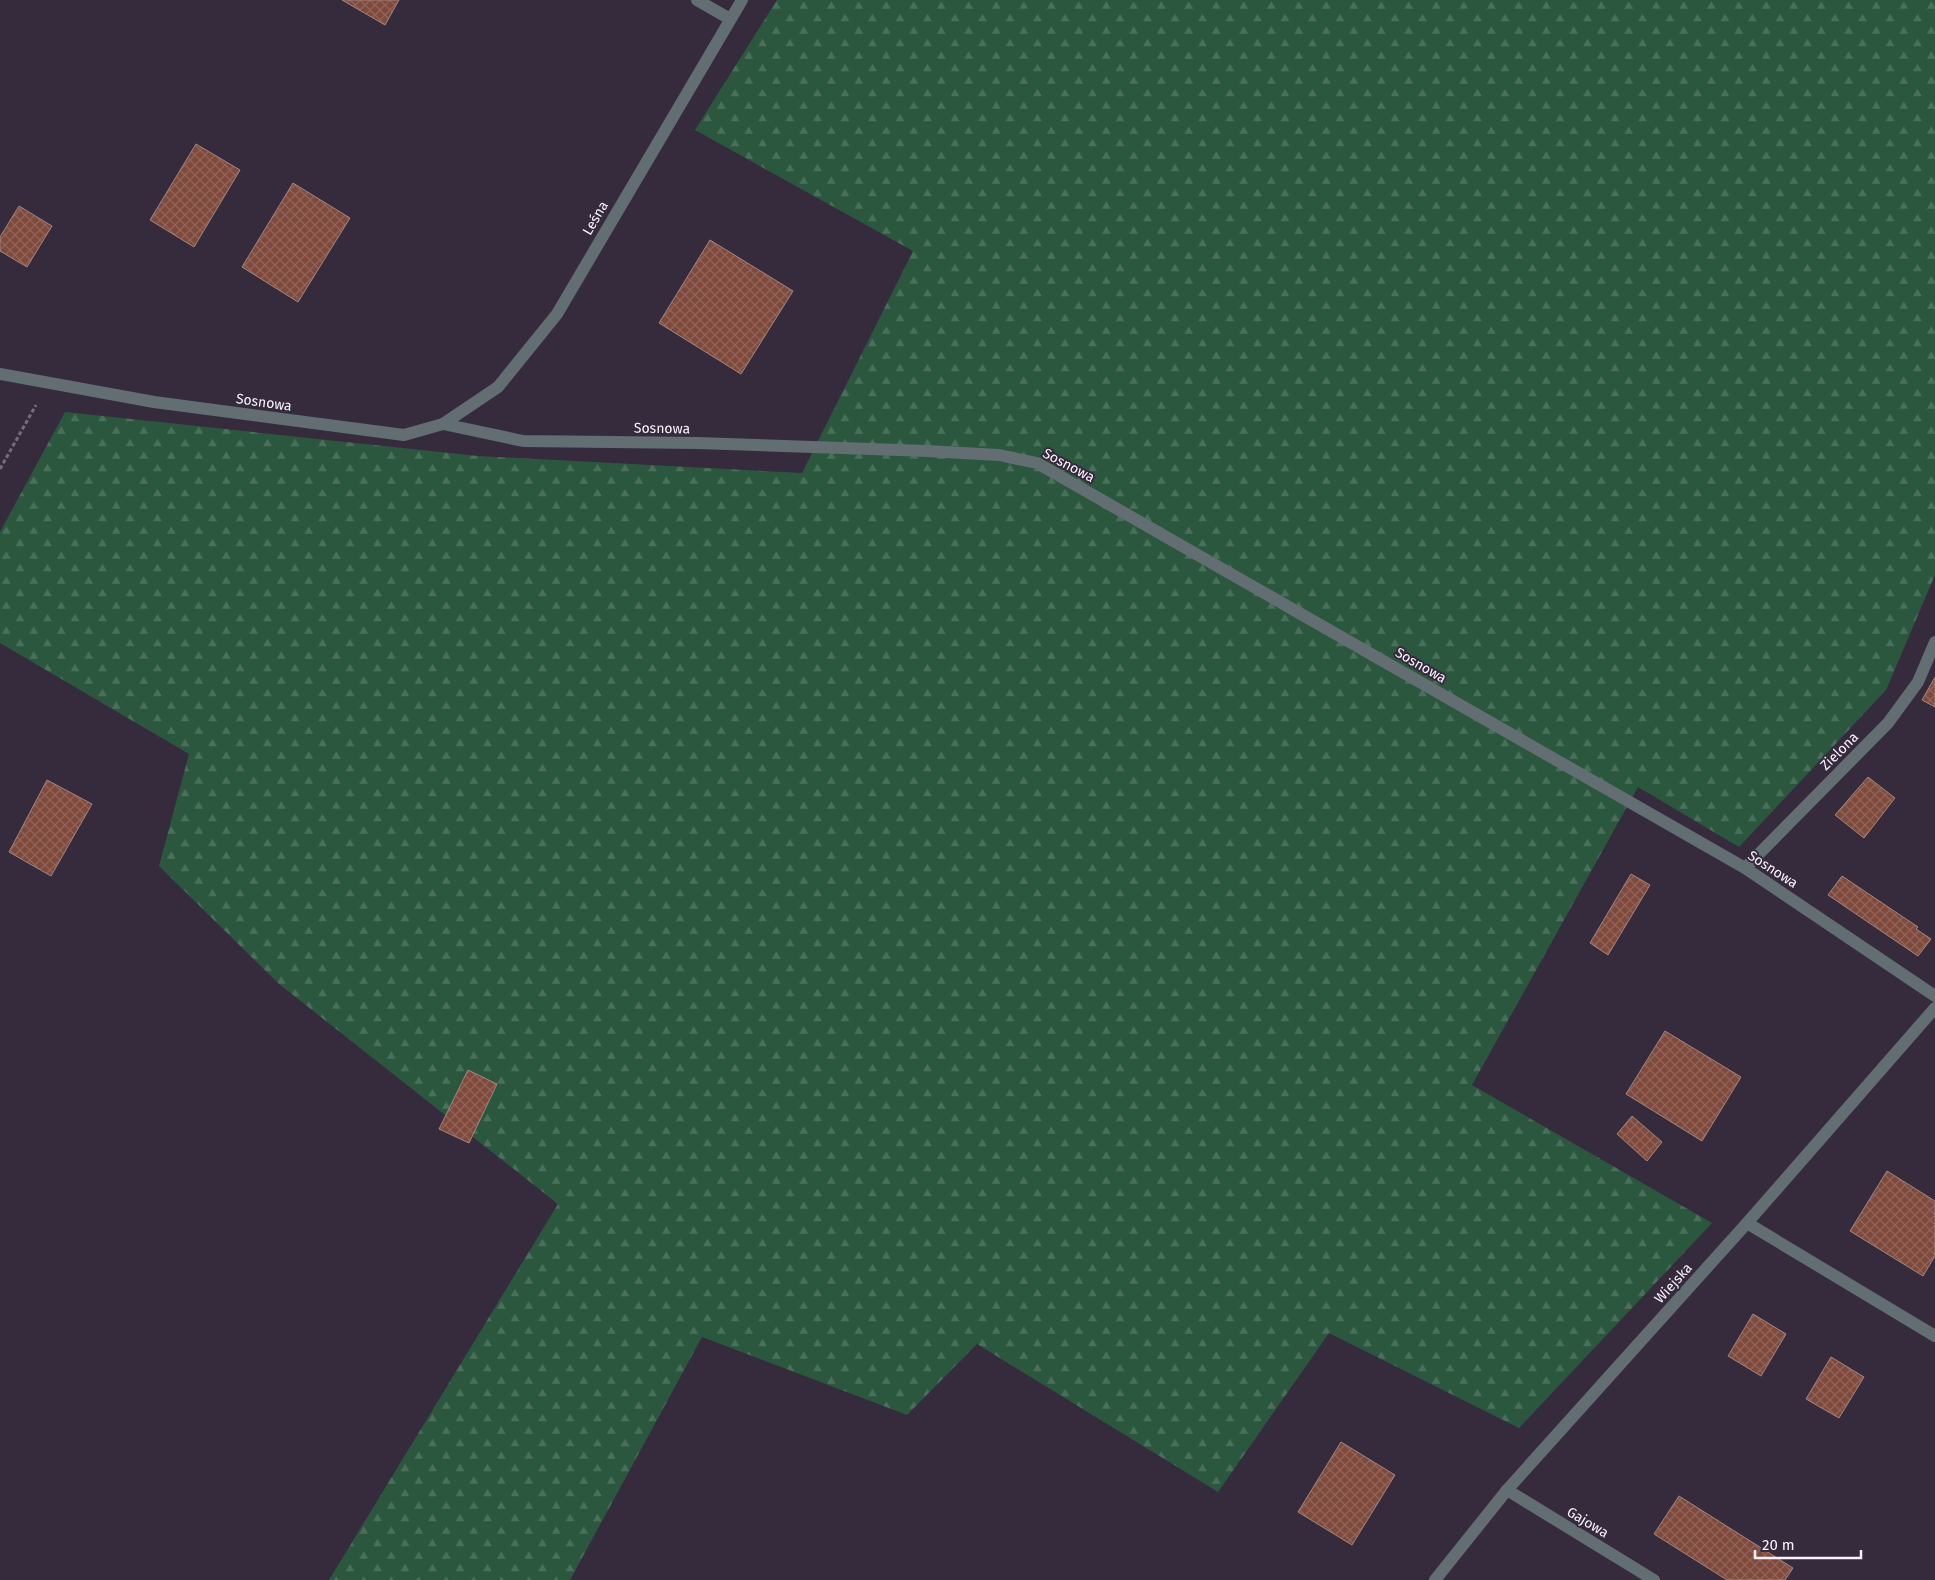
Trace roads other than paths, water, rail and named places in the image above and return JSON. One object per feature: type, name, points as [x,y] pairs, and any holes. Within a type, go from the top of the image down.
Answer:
[{"type":"street","points":[[697,0],[730,19]]},
{"type":"street","name":"Leśna","points":[[443,424],[498,387],[557,314],[742,0]]},
{"type":"street","name":"Sosnowa","points":[[0,374],[154,402],[404,435],[443,424],[523,441],[698,443],[927,451],[999,455],[1037,463],[1745,868],[1935,996]]},
{"type":"street","name":"Zielona","points":[[1745,868],[1888,723],[1918,682],[1935,642]]},
{"type":"street","name":"Wiejska","points":[[1436,1580],[1507,1490],[1747,1222],[1935,1008]]},
{"type":"street","points":[[1747,1222],[1935,1336]]},
{"type":"street","name":"Gajowa","points":[[1507,1490],[1654,1580]]}]
